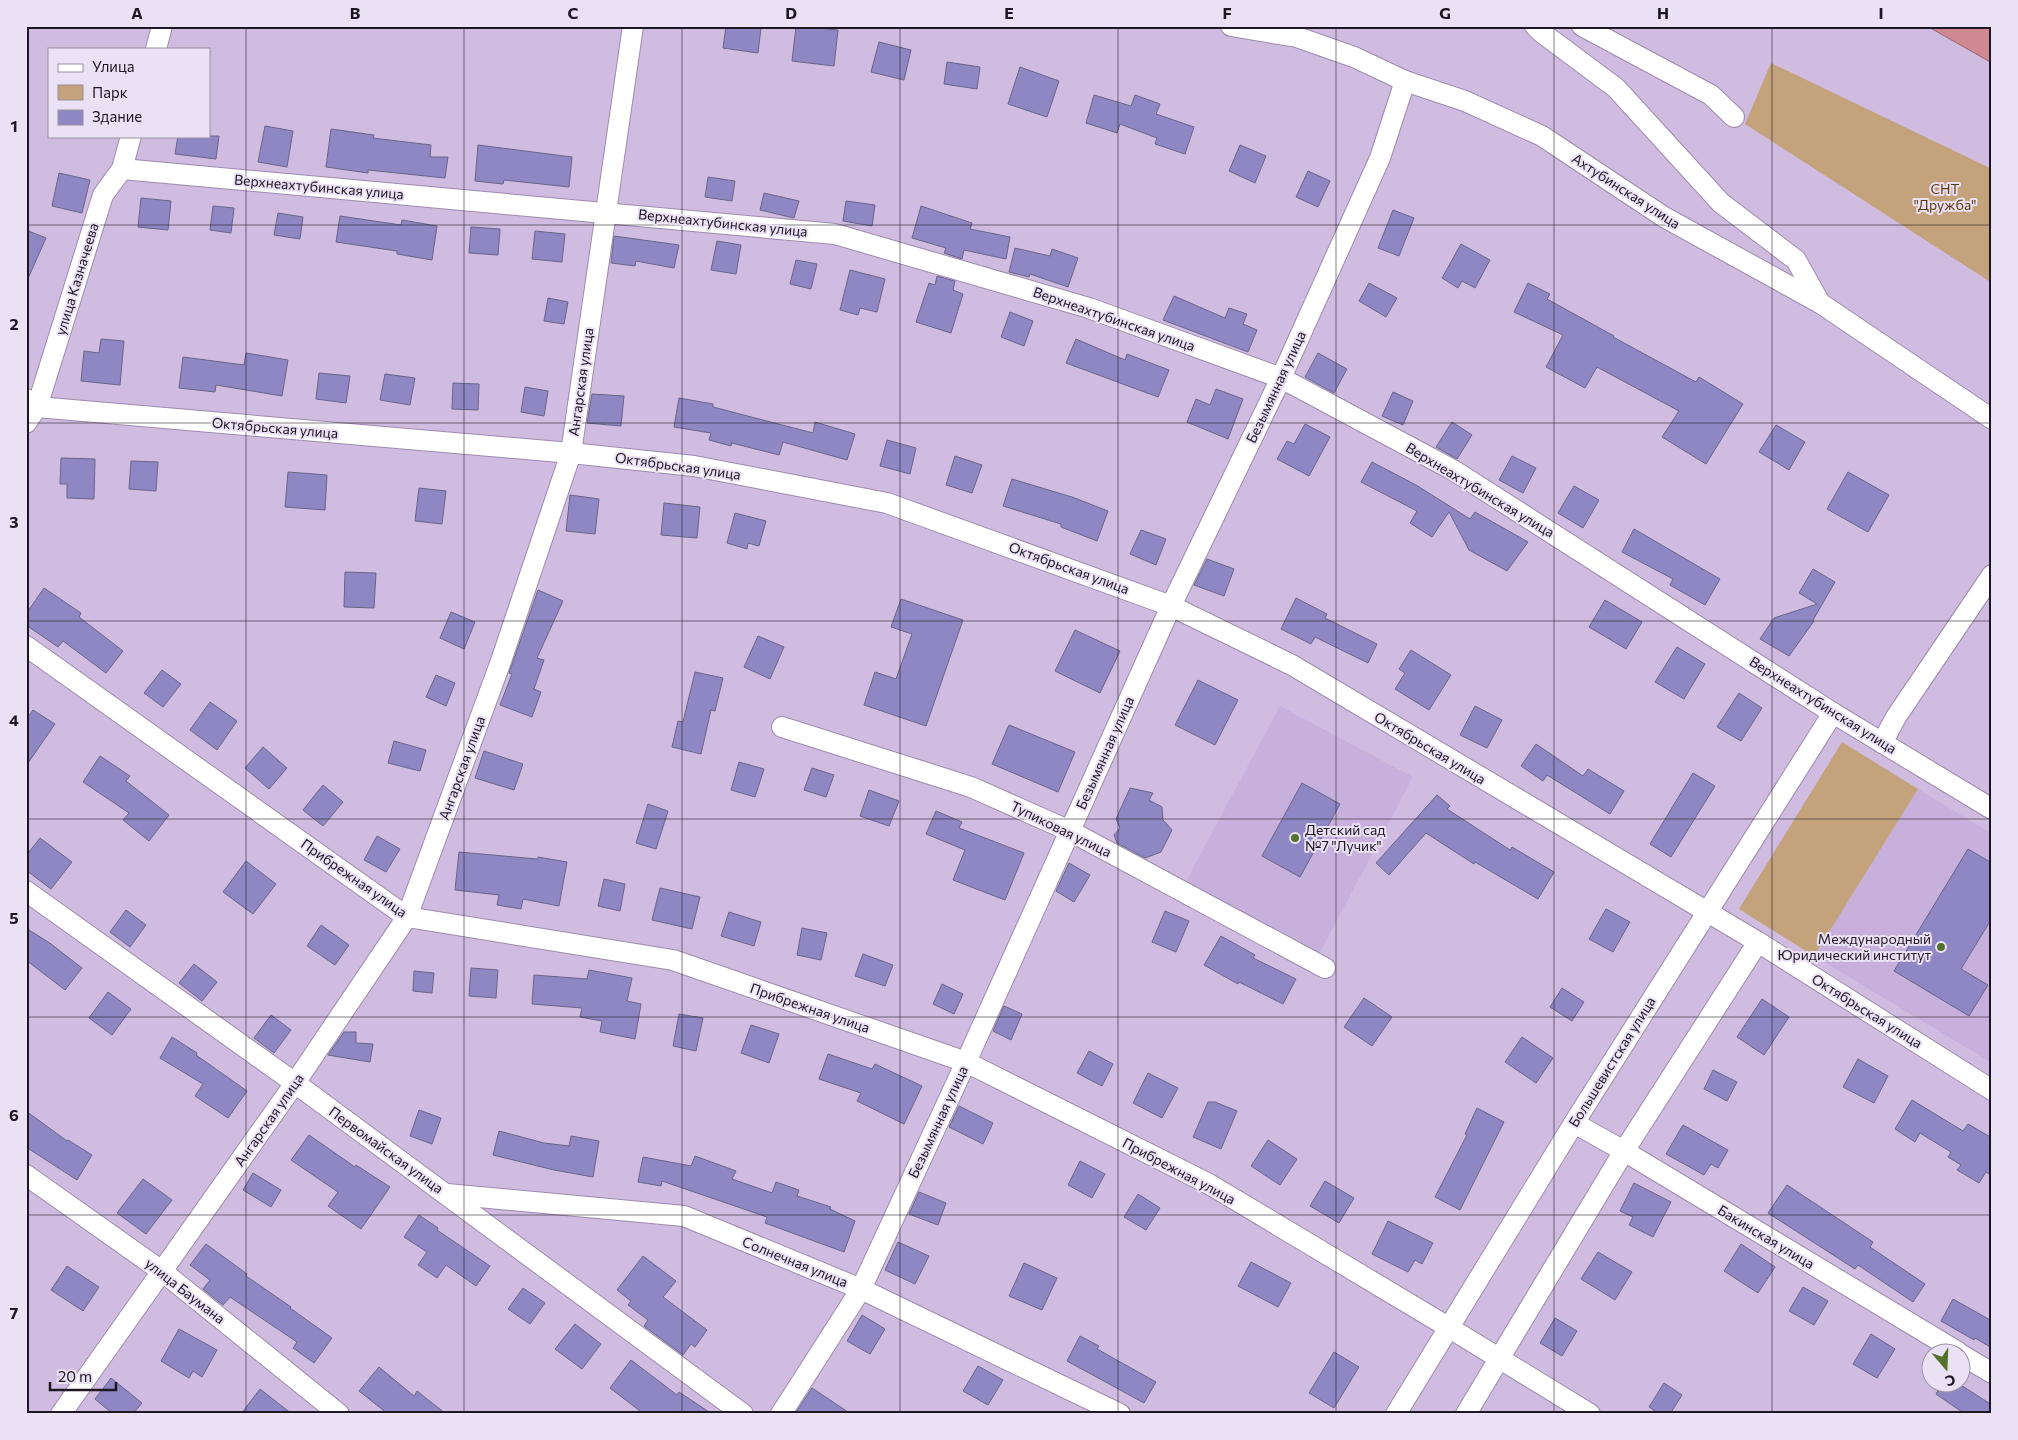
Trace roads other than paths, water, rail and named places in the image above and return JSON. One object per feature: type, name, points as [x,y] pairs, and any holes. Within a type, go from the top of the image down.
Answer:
[{"type":"street","points":[[156,48],[162,26]]},
{"type":"street","name":"Ангарская улица","points":[[61,1414],[295,1083],[407,917],[501,662],[571,452],[633,26]]},
{"type":"street","name":"Ахтубинская улица","points":[[1231,26],[1297,37],[1354,57],[1405,81],[1465,101],[1542,136],[1664,217],[1820,303],[1992,419]]},
{"type":"street","points":[[1535,26],[1616,88],[1721,202],[1796,260],[1820,303]]},
{"type":"street","points":[[1582,26],[1711,96],[1734,117]]},
{"type":"street","name":"Безымянная улица","points":[[781,1414],[861,1289],[966,1062],[1171,606],[1282,378],[1380,158],[1405,81]]},
{"type":"street","name":"улица Казначеева","points":[[30,410],[103,195],[122,169],[130,138]]},
{"type":"street","name":"Верхнеахтубинская улица","points":[[122,169],[835,234],[1089,308],[1282,378],[1453,470],[1833,713],[1992,809]]},
{"type":"street","name":"Октябрьская улица","points":[[30,410],[571,452],[694,466],[887,503],[1171,606],[1292,665],[1758,942],[1992,1090]]},
{"type":"street","points":[[1882,743],[1896,716],[1992,575]]},
{"type":"street","name":"Прибрежная улица","points":[[26,646],[407,917],[673,960],[966,1062],[1209,1184],[1590,1414]]},
{"type":"street","name":"Большевистская улица","points":[[1396,1414],[1574,1123],[1833,713]]},
{"type":"street","name":"Тупиковая улица","points":[[782,726],[971,787],[1070,831],[1325,968]]},
{"type":"street","name":"Первомайская улица","points":[[26,891],[295,1083],[744,1414]]},
{"type":"street","points":[[1466,1414],[1624,1151],[1758,942]]},
{"type":"street","name":"Бакинская улица","points":[[1574,1123],[1624,1151],[1941,1342]]},
{"type":"street","name":"улица Баумана","points":[[26,1175],[162,1272],[339,1414]]},
{"type":"street","name":"Солнечная улица","points":[[447,1194],[684,1216],[861,1289],[1120,1414]]},
{"type":"street","name":"Бакинская улица","points":[[1970,1360],[1992,1373]]},
{"type":"place","name":"Детский сад №7 \"Лучик\"","points":[[1295,838]]},
{"type":"place","name":"Международный Юридический институт","points":[[1941,947]]},
{"type":"park label","name":"СНТ \"Дружба\"","points":[[1945,197]]}]
